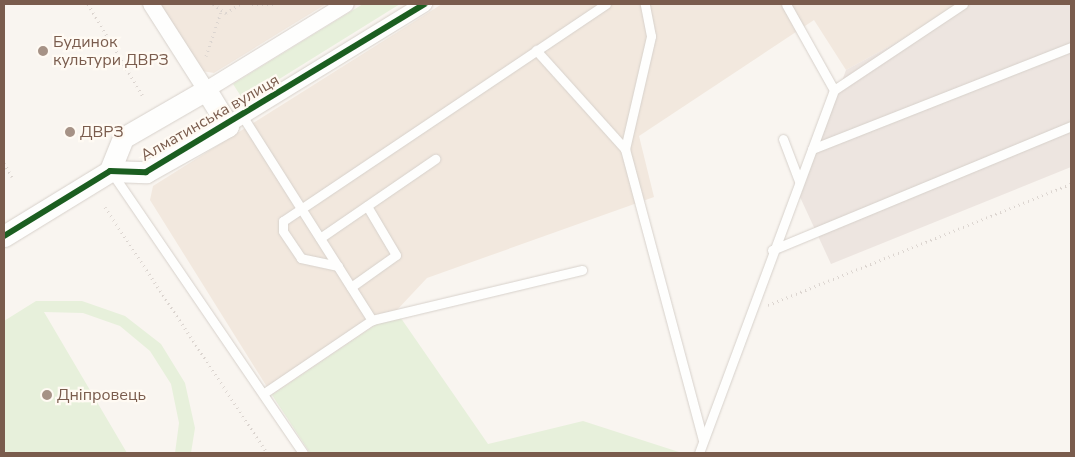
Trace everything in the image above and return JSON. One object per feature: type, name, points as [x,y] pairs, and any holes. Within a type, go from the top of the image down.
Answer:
[{"type":"street","points":[[151,4],[206,90],[236,121]]},
{"type":"street","name":"Алматинська вулиця","points":[[346,4],[206,90],[123,138],[110,171],[146,172],[236,121],[424,4]]},
{"type":"street","points":[[4,236],[110,171]]},
{"type":"lane","points":[[338,266],[301,258],[283,231],[283,221],[606,4]]},
{"type":"lane","points":[[625,149],[651,36],[646,4]]},
{"type":"lane","points":[[786,4],[834,90]]},
{"type":"lane","points":[[699,453],[772,250],[834,90],[963,4]]},
{"type":"lane","points":[[812,149],[1071,47]]},
{"type":"lane","points":[[536,50],[625,149],[703,440]]},
{"type":"lane","points":[[236,121],[302,208],[372,320]]},
{"type":"lane","points":[[772,250],[1071,126]]},
{"type":"lane","points":[[782,139],[799,181]]},
{"type":"lane","points":[[320,238],[435,159]]},
{"type":"lane","points":[[110,171],[304,453]]},
{"type":"lane","points":[[351,287],[396,255],[367,206]]},
{"type":"lane","points":[[264,393],[372,320],[582,270]]},
{"type":"path","points":[[88,4],[144,98]]},
{"type":"path","points":[[213,4],[221,12],[231,12],[240,4]]},
{"type":"path","points":[[252,4],[273,4]]},
{"type":"path","points":[[204,62],[221,12]]},
{"type":"path","points":[[4,164],[12,178]]},
{"type":"path","points":[[749,313],[1071,184]]},
{"type":"path","points":[[106,207],[267,453]]},
{"type":"shaded area","points":[[158,4],[326,4],[214,73],[202,71]]},
{"type":"shaded area","points":[[442,4],[967,4],[846,70],[814,20],[639,136],[654,197],[427,278],[396,311],[272,395],[150,200],[153,186]]},
{"type":"shaded area","points":[[967,4],[1071,4],[1071,167],[831,264],[800,197],[846,70]]},
{"type":"green space","points":[[363,4],[400,4],[244,101],[233,84]]},
{"type":"green space","name":"Дніпровець","points":[[36,301],[82,301],[125,316],[161,344],[185,383],[195,428],[191,453],[175,453],[179,423],[171,384],[150,351],[120,326],[83,313],[44,312],[127,453],[4,453],[4,321]]},
{"type":"green space","points":[[396,311],[488,444],[583,421],[682,453],[310,453],[272,395]]},
{"type":"cycle path","points":[[4,236],[110,171],[146,172],[424,4]]},
{"type":"place","name":"Будинок культури ДВРЗ","points":[[43,51]]},
{"type":"place","name":"ДВРЗ","points":[[70,132]]},
{"type":"place","name":"Дніпровець","points":[[47,395]]}]
